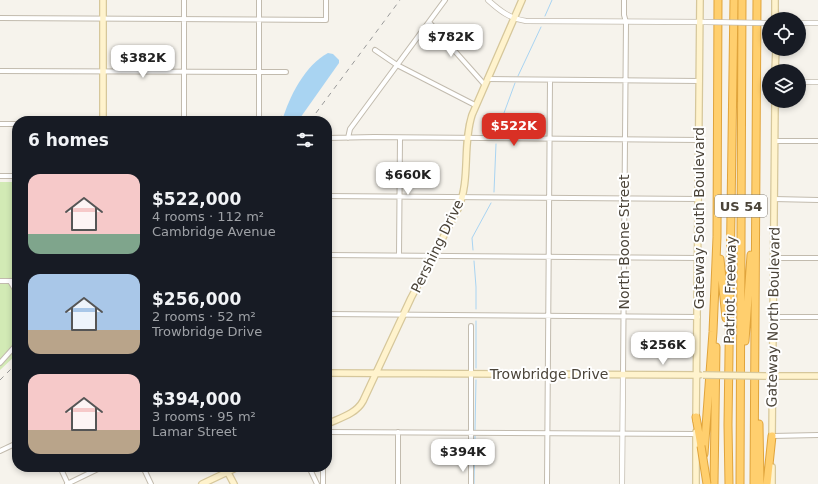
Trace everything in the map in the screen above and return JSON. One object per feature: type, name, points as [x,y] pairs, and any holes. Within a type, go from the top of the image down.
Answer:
[{"type":"highway","points":[[703,484],[704,438],[713,332],[717,237],[718,0]]},
{"type":"highway","name":"Patriot Freeway","points":[[729,484],[728,425],[734,0]]},
{"type":"highway","name":"Patriot Freeway","points":[[740,484],[742,0]]},
{"type":"highway","points":[[754,484],[757,0]]},
{"type":"highway","points":[[740,412],[743,403],[745,338],[753,236],[756,230]]},
{"type":"highway","points":[[717,237],[726,325],[729,332]]},
{"type":"highway","points":[[714,484],[716,352],[715,279]]},
{"type":"highway","points":[[755,359],[758,365],[760,484]]},
{"type":"highway","points":[[696,417],[707,484]]},
{"type":"highway","points":[[767,484],[772,436]]},
{"type":"main road","points":[[103,0],[103,116]]},
{"type":"main road","name":"Pershing Drive","points":[[332,422],[354,412],[361,406],[404,314],[458,209],[466,182],[470,121],[475,105],[522,0]]},
{"type":"main road","name":"Gateway South Boulevard","points":[[696,484],[696,417],[700,375],[698,316],[699,140],[703,22],[700,0]]},
{"type":"main road","points":[[775,0],[775,12]]},
{"type":"main road","name":"Gateway North Boulevard","points":[[772,484],[772,436],[769,376],[774,317],[775,108]]},
{"type":"main road","name":"Trowbridge Drive","points":[[332,373],[818,376]]},
{"type":"main road","points":[[202,484],[222,472]]},
{"type":"main road","points":[[228,472],[234,484]]},
{"type":"street","points":[[184,0],[184,116]]},
{"type":"street","points":[[259,116],[260,0]]},
{"type":"street","points":[[0,18],[326,20],[326,0]]},
{"type":"street","points":[[348,138],[350,129],[445,0]]},
{"type":"street","points":[[488,0],[502,12],[514,18],[526,21],[762,22]]},
{"type":"street","name":"North Boone Street","points":[[622,484],[626,80],[626,22],[624,15],[624,0]]},
{"type":"street","points":[[429,22],[485,82],[550,80],[700,81]]},
{"type":"street","points":[[806,23],[818,23]]},
{"type":"street","points":[[375,50],[397,65],[475,105]]},
{"type":"street","points":[[0,71],[286,72]]},
{"type":"street","points":[[547,484],[550,80]]},
{"type":"street","points":[[806,82],[818,82]]},
{"type":"street","points":[[0,124],[12,124]]},
{"type":"street","points":[[332,138],[699,140]]},
{"type":"street","points":[[399,255],[400,138]]},
{"type":"street","points":[[775,140],[818,141]]},
{"type":"street","points":[[0,176],[12,176]]},
{"type":"street","points":[[332,196],[699,199]]},
{"type":"street","points":[[774,199],[818,200]]},
{"type":"street","points":[[332,255],[698,258]]},
{"type":"street","points":[[774,258],[818,258]]},
{"type":"street","points":[[0,281],[10,281],[12,285]]},
{"type":"street","points":[[332,314],[698,316]]},
{"type":"street","points":[[774,317],[818,317]]},
{"type":"street","points":[[471,326],[471,484]]},
{"type":"street","points":[[0,363],[12,350]]},
{"type":"street","points":[[332,432],[696,434]]},
{"type":"street","points":[[398,432],[398,484]]},
{"type":"street","points":[[772,436],[818,435]]},
{"type":"street","points":[[0,451],[12,445]]},
{"type":"street","points":[[62,472],[68,484],[92,472]]},
{"type":"street","points":[[145,472],[151,484]]},
{"type":"street","points":[[311,472],[317,484]]},
{"type":"street","points":[[323,472],[323,484]]},
{"type":"green space","points":[[0,182],[12,182],[12,359],[0,370]]},
{"type":"water","points":[[328,53],[333,54],[339,60],[339,63],[302,116],[284,116],[299,82],[312,65]]},
{"type":"waterway","points":[[545,16],[552,0]]},
{"type":"waterway","points":[[518,76],[541,27]]},
{"type":"waterway","points":[[497,132],[515,83]]},
{"type":"waterway","points":[[494,192],[496,144]]},
{"type":"waterway","points":[[473,250],[472,238],[491,203]]},
{"type":"waterway","points":[[474,261],[476,309]]},
{"type":"waterway","points":[[476,321],[476,368]]},
{"type":"waterway","points":[[475,430],[476,380]]},
{"type":"waterway","points":[[474,484],[475,436]]},
{"type":"railway","points":[[314,116],[400,0]]},
{"type":"railway","points":[[0,380],[12,368]]}]
